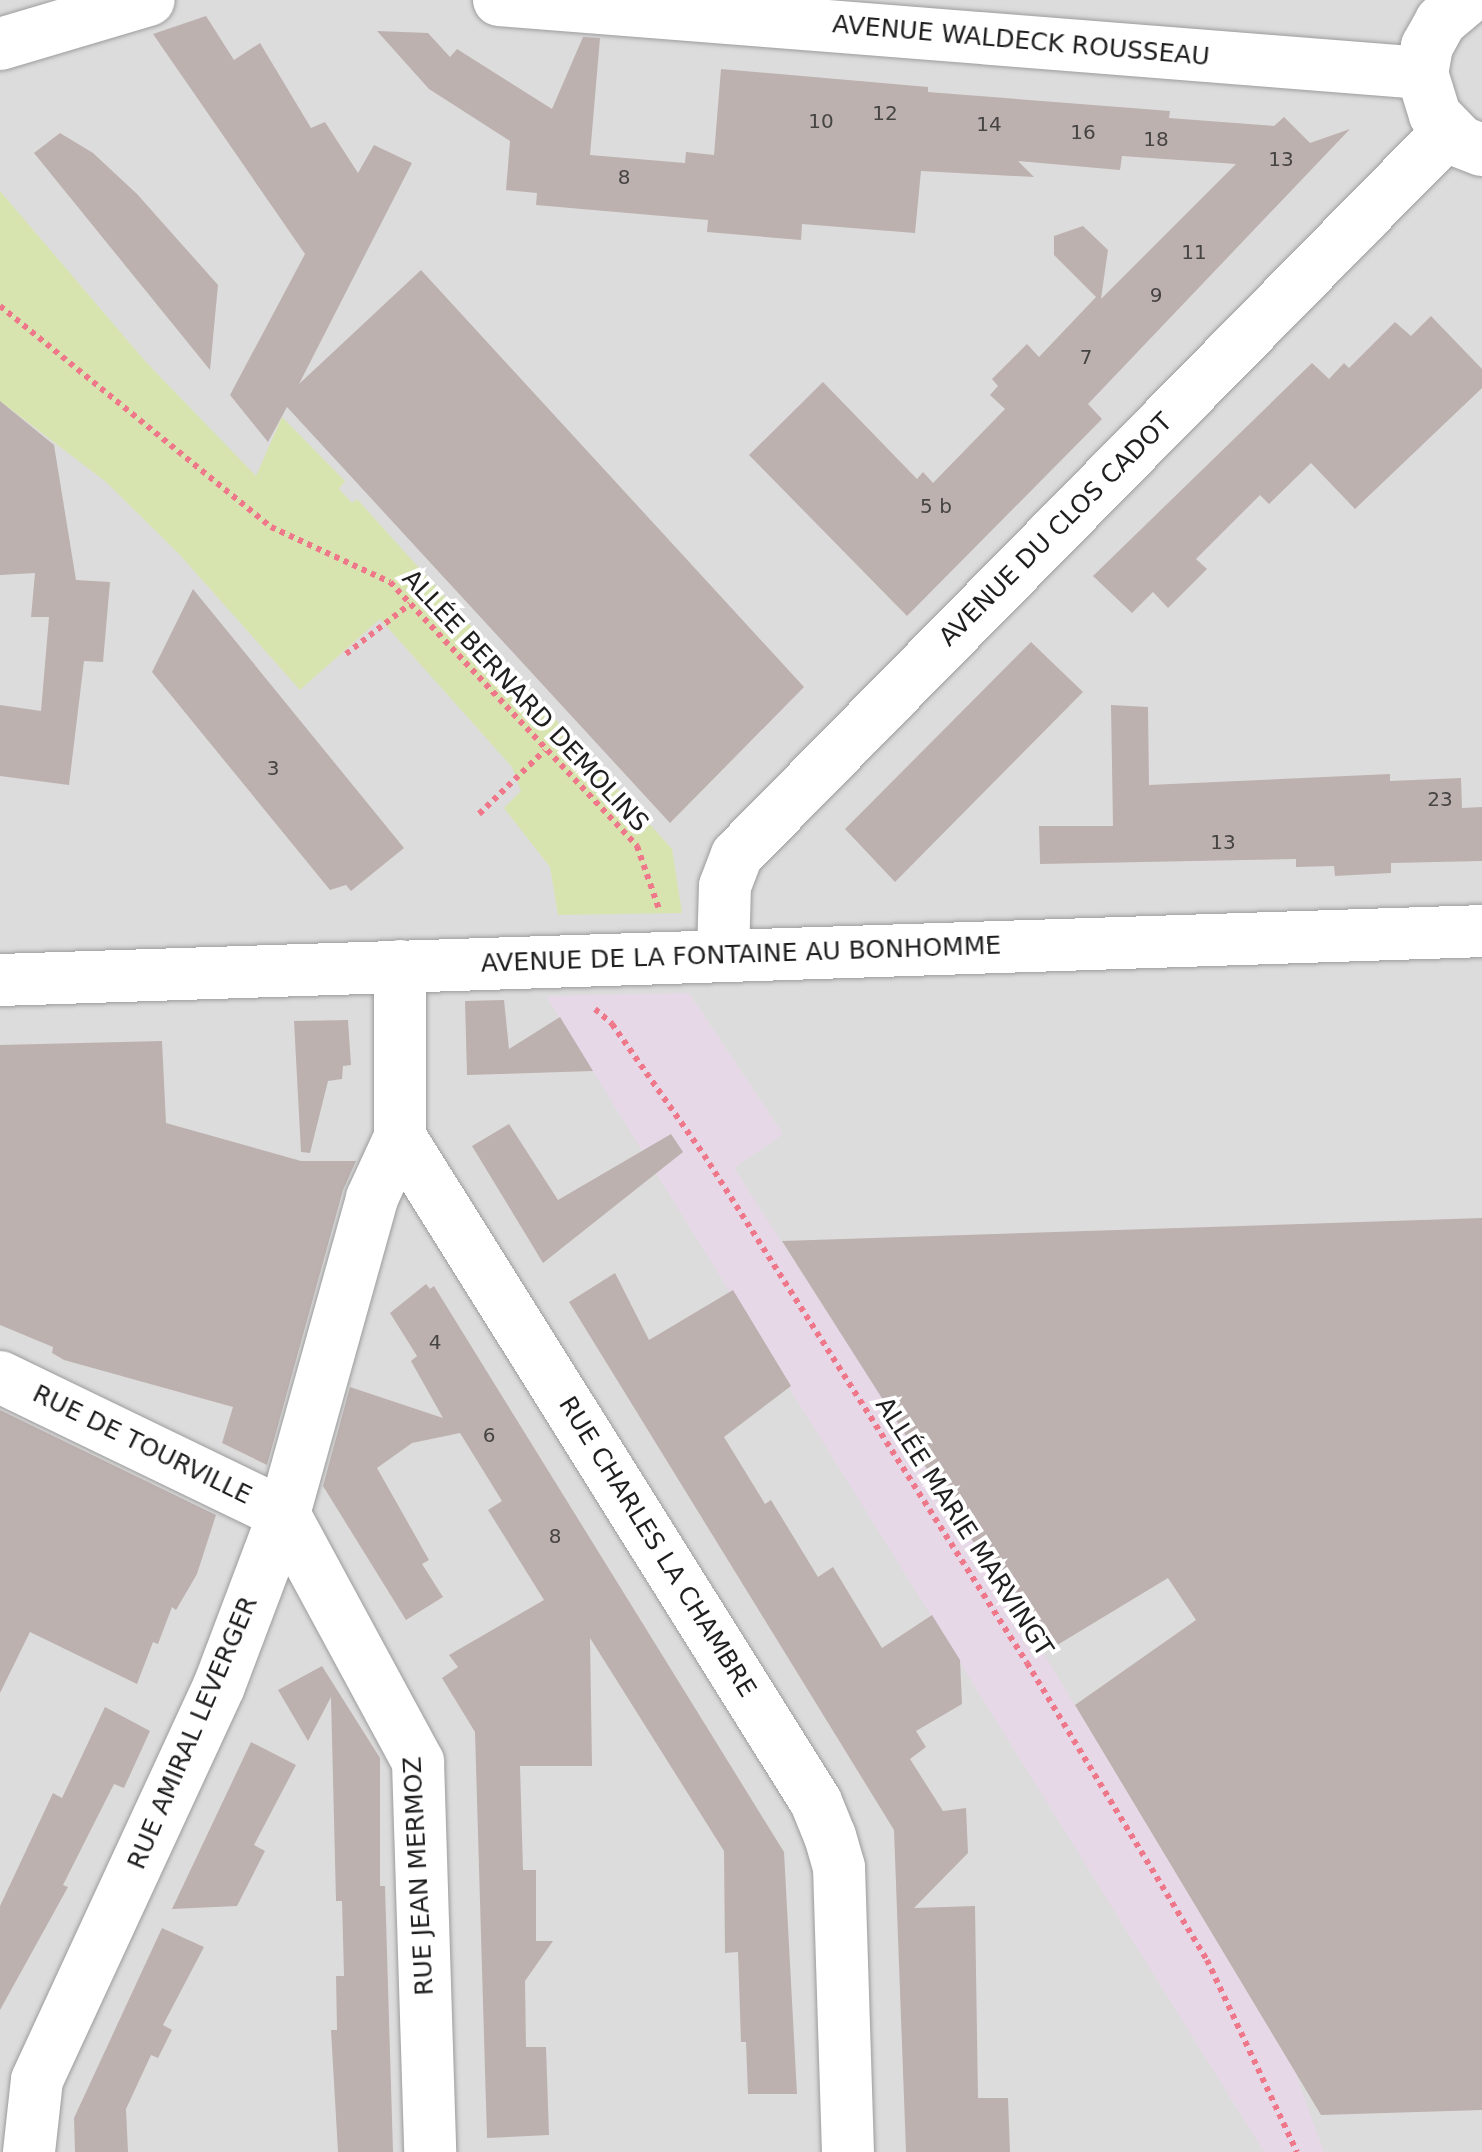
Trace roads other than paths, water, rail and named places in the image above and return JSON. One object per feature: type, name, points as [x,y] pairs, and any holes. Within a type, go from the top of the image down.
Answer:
[{"type":"street","points":[[0,44],[149,0]]},
{"type":"street","name":"AVENUE WALDECK ROUSSEAU","points":[[499,0],[1422,73]]},
{"type":"street","points":[[1465,141],[1430,105],[1422,73],[1427,46],[1440,20],[1466,0]]},
{"type":"street","name":"AVENUE DU CLOS CADOT","points":[[700,957],[737,855],[1465,141]]},
{"type":"street","name":"AVENUE DE LA FONTAINE AU BONHOMME","points":[[0,980],[1482,931]]},
{"type":"street","points":[[400,966],[400,1137]]},
{"type":"street","name":"RUE AMIRAL LEVERGER","points":[[28,2152],[37,2080],[219,1686],[284,1514],[372,1198],[400,1137]]},
{"type":"street","name":"RUE CHARLES LA CHAMBRE","points":[[400,1137],[816,1802],[839,1867],[848,2152]]},
{"type":"street","name":"RUE DE TOURVILLE","points":[[0,1377],[284,1514]]},
{"type":"street","name":"RUE JEAN MERMOZ","points":[[284,1514],[418,1762],[430,2152]]}]
